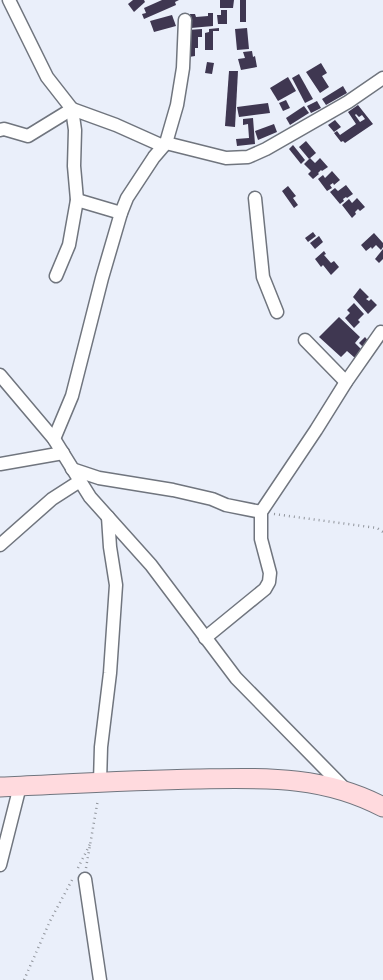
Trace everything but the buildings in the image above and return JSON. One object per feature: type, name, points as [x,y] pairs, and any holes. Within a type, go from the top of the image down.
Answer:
[{"type":"main road","points":[[0,787],[177,779],[279,779],[314,782],[348,792],[383,807]]},
{"type":"street","points":[[9,0],[47,77],[72,109],[75,130],[74,166],[76,200],[69,245],[56,276]]},
{"type":"street","points":[[54,439],[72,396],[102,278],[127,198],[164,144],[177,106],[185,20]]},
{"type":"street","points":[[72,109],[164,144],[226,158],[248,156],[266,148],[348,102],[383,78]]},
{"type":"street","points":[[0,130],[4,129],[28,136],[72,109]]},
{"type":"street","points":[[255,198],[263,277],[277,312]]},
{"type":"street","points":[[76,200],[122,213]]},
{"type":"street","points":[[205,638],[268,585],[270,573],[261,539],[261,512],[381,332]]},
{"type":"street","points":[[305,340],[346,382]]},
{"type":"street","points":[[0,375],[54,439],[90,497],[151,565],[236,678],[348,792]]},
{"type":"street","points":[[0,464],[63,453]]},
{"type":"street","points":[[72,469],[99,478],[173,490],[212,499],[226,505],[261,512]]},
{"type":"street","points":[[0,545],[52,499],[80,481]]},
{"type":"street","points":[[100,782],[101,747],[110,673],[116,585],[110,547],[108,517]]},
{"type":"street","points":[[0,865],[20,786]]},
{"type":"street","points":[[78,876],[100,980]]},
{"type":"path","points":[[261,512],[376,528],[383,532]]},
{"type":"path","points":[[24,980],[50,921],[78,876],[90,844],[100,782]]},
{"type":"path","points":[[78,876],[90,844]]}]
